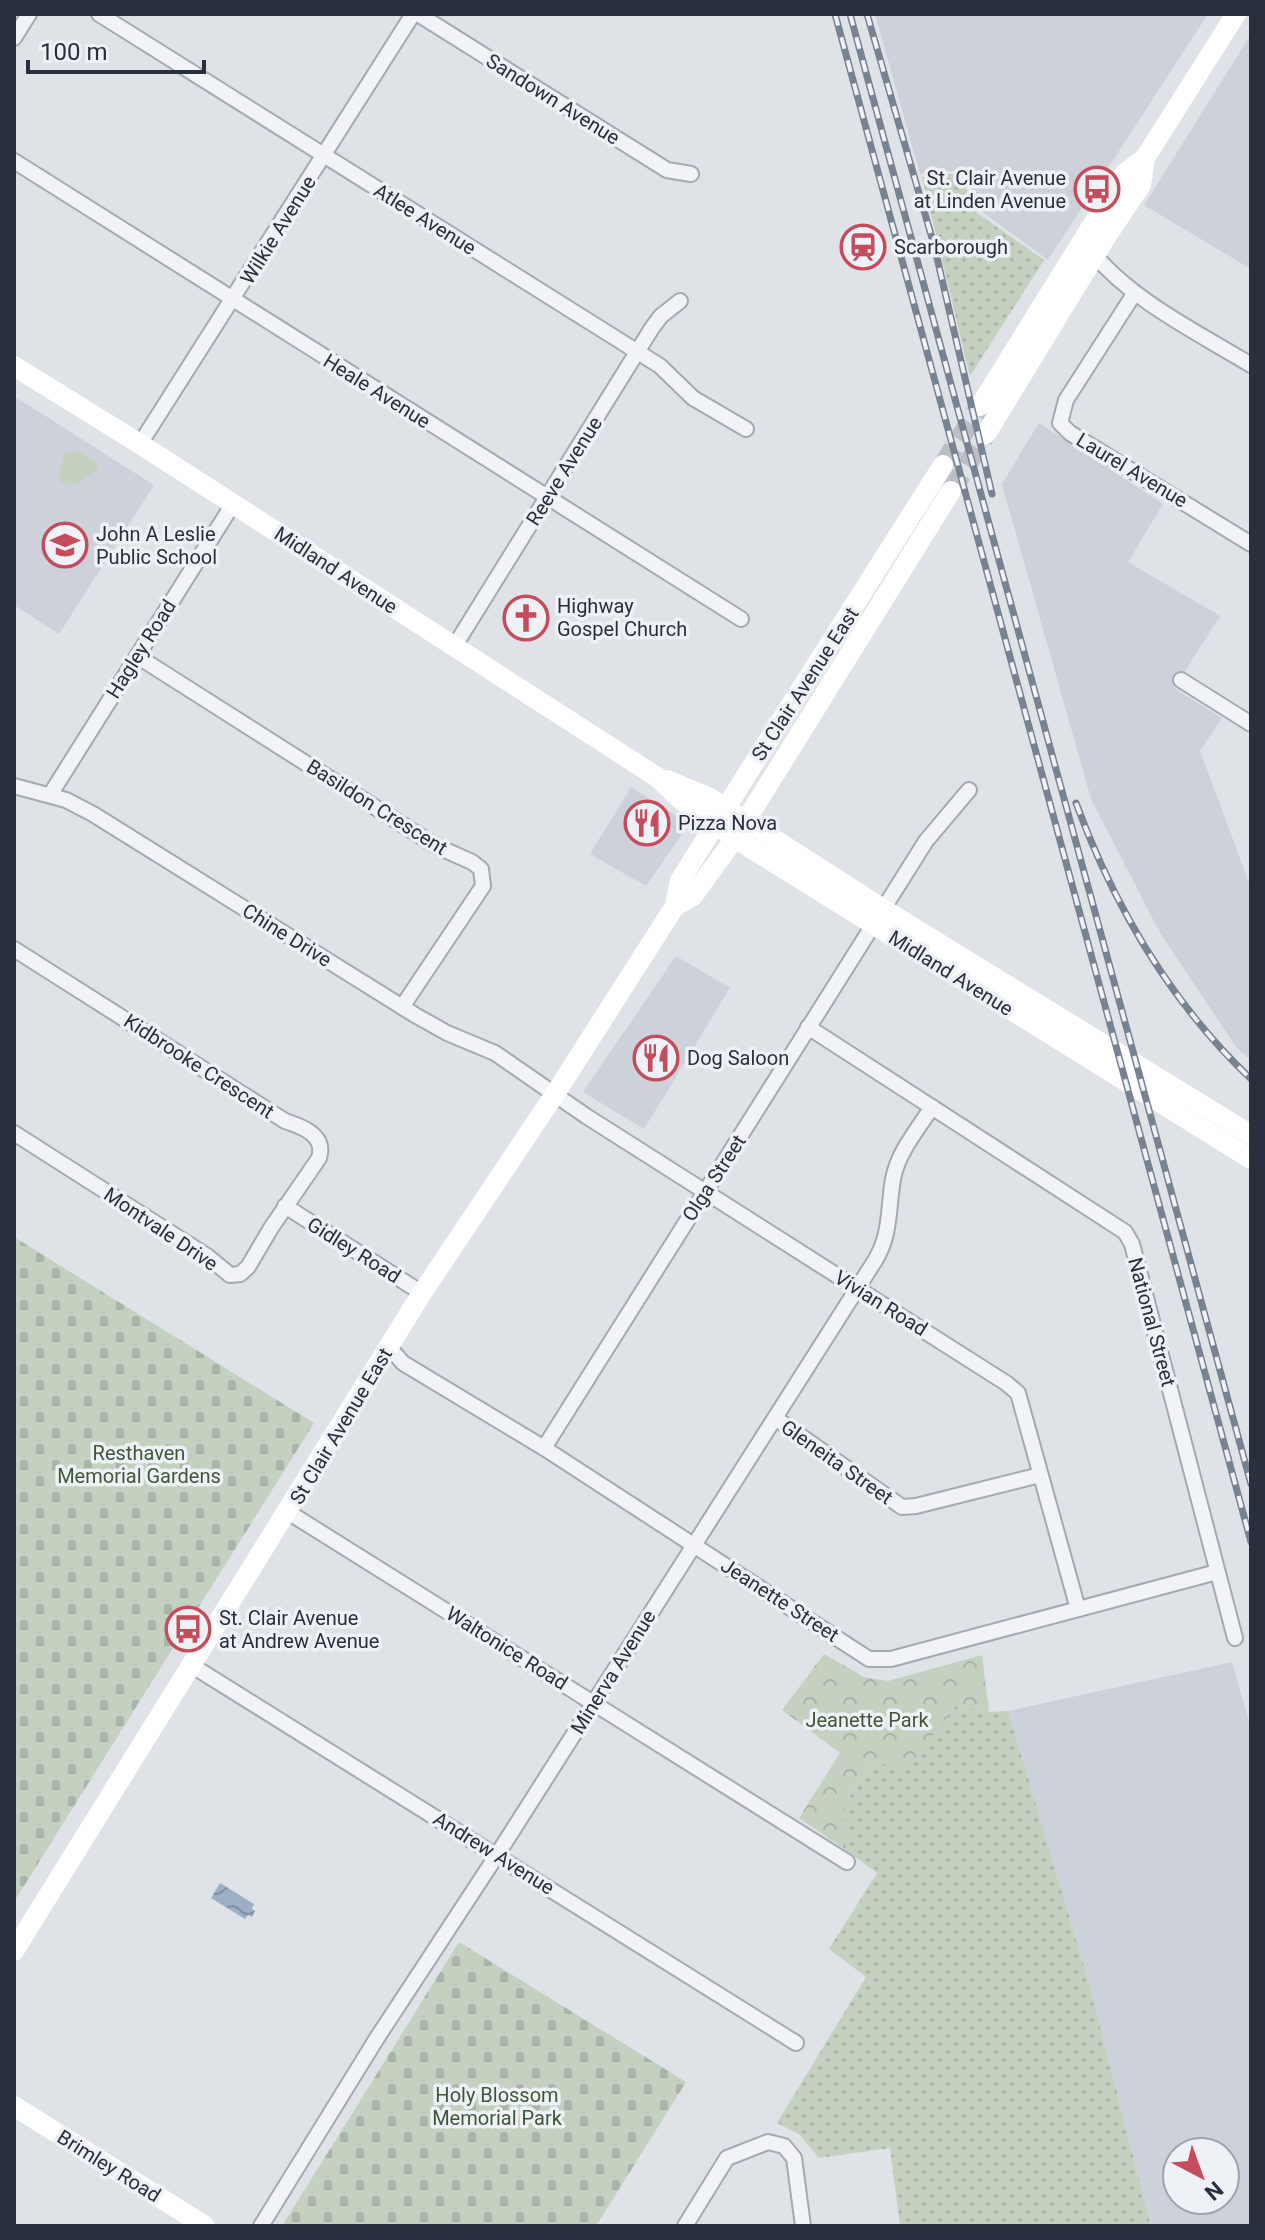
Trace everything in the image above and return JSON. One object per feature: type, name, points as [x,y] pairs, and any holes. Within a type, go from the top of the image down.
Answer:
[{"type":"main road","points":[[986,434],[1088,248],[1124,174],[1145,158],[1236,14]]},
{"type":"main road","points":[[980,406],[1088,248]]},
{"type":"main road","name":"Midland Avenue","points":[[14,366],[657,777],[681,800],[721,817],[1251,1159]]},
{"type":"main road","name":"St Clair Avenue East","points":[[14,1951],[422,1293],[555,1094],[675,906],[680,881],[943,465]]},
{"type":"main road","name":"St Clair Avenue East","points":[[675,906],[693,896],[740,830],[951,491]]},
{"type":"main road","name":"Midland Avenue","points":[[879,917],[1251,1135]]},
{"type":"main road","name":"Brimley Road","points":[[14,2106],[205,2226]]},
{"type":"street","points":[[14,38],[29,14]]},
{"type":"street","name":"Atlee Avenue","points":[[99,14],[638,352],[671,374],[693,398],[746,429]]},
{"type":"street","name":"Wilkie Avenue","points":[[140,444],[416,14]]},
{"type":"street","name":"Sandown Avenue","points":[[416,14],[667,170],[691,174]]},
{"type":"street","name":"Heale Avenue","points":[[14,161],[741,619]]},
{"type":"street","points":[[1088,248],[1134,294],[1251,365]]},
{"type":"street","name":"Laurel Avenue","points":[[1134,294],[1066,400],[1060,423],[1070,433],[1251,544]]},
{"type":"street","name":"Reeve Avenue","points":[[454,647],[661,316],[680,301]]},
{"type":"street","name":"Hagley Road","points":[[50,795],[233,504]]},
{"type":"street","name":"Basildon Crescent","points":[[137,656],[436,846],[481,869],[483,886],[402,1007]]},
{"type":"street","points":[[1181,680],[1251,724]]},
{"type":"street","name":"Chine Drive","points":[[14,786],[66,800],[119,829],[402,1007],[447,1033],[495,1053],[555,1094]]},
{"type":"street","name":"Olga Street","points":[[544,1448],[926,841],[969,790]]},
{"type":"street","name":"Kidbrooke Crescent","points":[[14,949],[319,1140],[322,1148],[319,1158],[285,1206]]},
{"type":"street","name":"National Street","points":[[808,1027],[1125,1232],[1132,1244],[1235,1638]]},
{"type":"street","name":"Vivian Road","points":[[555,1094],[1018,1393],[1078,1609]]},
{"type":"street","name":"Minerva Avenue","points":[[261,2226],[377,2038],[878,1256],[887,1235],[894,1176],[902,1152],[932,1107]]},
{"type":"street","name":"Montvale Drive","points":[[14,1133],[207,1256],[230,1275],[240,1274],[248,1267],[285,1206]]},
{"type":"street","name":"Gidley Road","points":[[285,1206],[422,1293]]},
{"type":"street","name":"Jeanette Street","points":[[389,1347],[403,1363],[544,1448],[875,1660],[891,1659],[1217,1572]]},
{"type":"street","name":"Gleneita Street","points":[[775,1418],[902,1507],[1040,1475]]},
{"type":"street","name":"Waltonice Road","points":[[288,1512],[847,1862]]},
{"type":"street","name":"Andrew Avenue","points":[[191,1665],[796,2043]]},
{"type":"street","points":[[685,2226],[727,2158],[768,2142],[784,2146],[794,2158],[803,2226]]},
{"type":"shaded area","points":[[875,14],[1208,14],[1048,260],[980,210],[963,170],[920,174]]},
{"type":"shaded area","points":[[1251,34],[1251,269],[1144,205]]},
{"type":"shaded area","name":"John A Leslie Public School","points":[[14,396],[154,485],[59,634],[14,605]]},
{"type":"shaded area","points":[[1039,423],[1163,504],[1128,562],[1220,616],[1174,688],[1222,718],[1200,751],[1251,888],[1251,1060],[1237,1048],[1159,931],[1091,799],[1002,484]]},
{"type":"shaded area","points":[[631,787],[678,817],[682,825],[682,834],[646,886],[590,854]]},
{"type":"shaded area","points":[[676,956],[730,988],[644,1129],[583,1092]]},
{"type":"shaded area","points":[[1232,1662],[1251,1729],[1251,2226],[1151,2226],[1087,1976],[1008,1711]]},
{"type":"green space","points":[[960,173],[977,213],[1044,260],[970,376],[922,177]]},
{"type":"green space","points":[[66,451],[77,451],[98,463],[98,469],[78,484],[62,483],[58,473]]},
{"type":"green space","name":"Resthaven Memorial Gardens","points":[[14,1237],[314,1423],[14,1902]]},
{"type":"green space","name":"Jeanette Park","points":[[824,1654],[864,1677],[888,1681],[982,1655],[989,1712],[956,1705],[905,1772],[873,1760],[844,1806],[846,1850],[799,1818],[840,1753],[782,1710]]},
{"type":"green space","points":[[956,1705],[989,1712],[1008,1711],[1087,1976],[1151,2226],[900,2226],[890,2148],[819,2158],[799,2134],[777,2123],[866,1977],[829,1949],[877,1873],[846,1850],[844,1806],[873,1760],[905,1771]]},
{"type":"green space","name":"Holy Blossom Memorial Park","points":[[459,1942],[686,2082],[596,2226],[282,2226]]},
{"type":"water","points":[[220,1883],[254,1904],[252,1917],[248,1915],[245,1919],[211,1898]]},
{"type":"tunnel","points":[[943,465],[980,406]]},
{"type":"tunnel","points":[[951,491],[986,434]]},
{"type":"railway","points":[[835,14],[1251,1542]]},
{"type":"railway","points":[[850,14],[1251,1484]]},
{"type":"railway","points":[[867,14],[934,245],[992,494]]},
{"type":"railway","points":[[1076,803],[1108,879],[1148,951],[1195,1018],[1251,1079]]},
{"type":"place","name":"St. Clair Avenue at Linden Avenue","points":[[1097,189]]},
{"type":"place","name":"Scarborough","points":[[863,247]]},
{"type":"place","name":"John A Leslie Public School","points":[[65,545]]},
{"type":"place","name":"Highway Gospel Church","points":[[526,618]]},
{"type":"place","name":"Pizza Nova","points":[[647,823]]},
{"type":"place","name":"Dog Saloon","points":[[656,1058]]},
{"type":"place","name":"St. Clair Avenue at Andrew Avenue","points":[[188,1629]]}]
